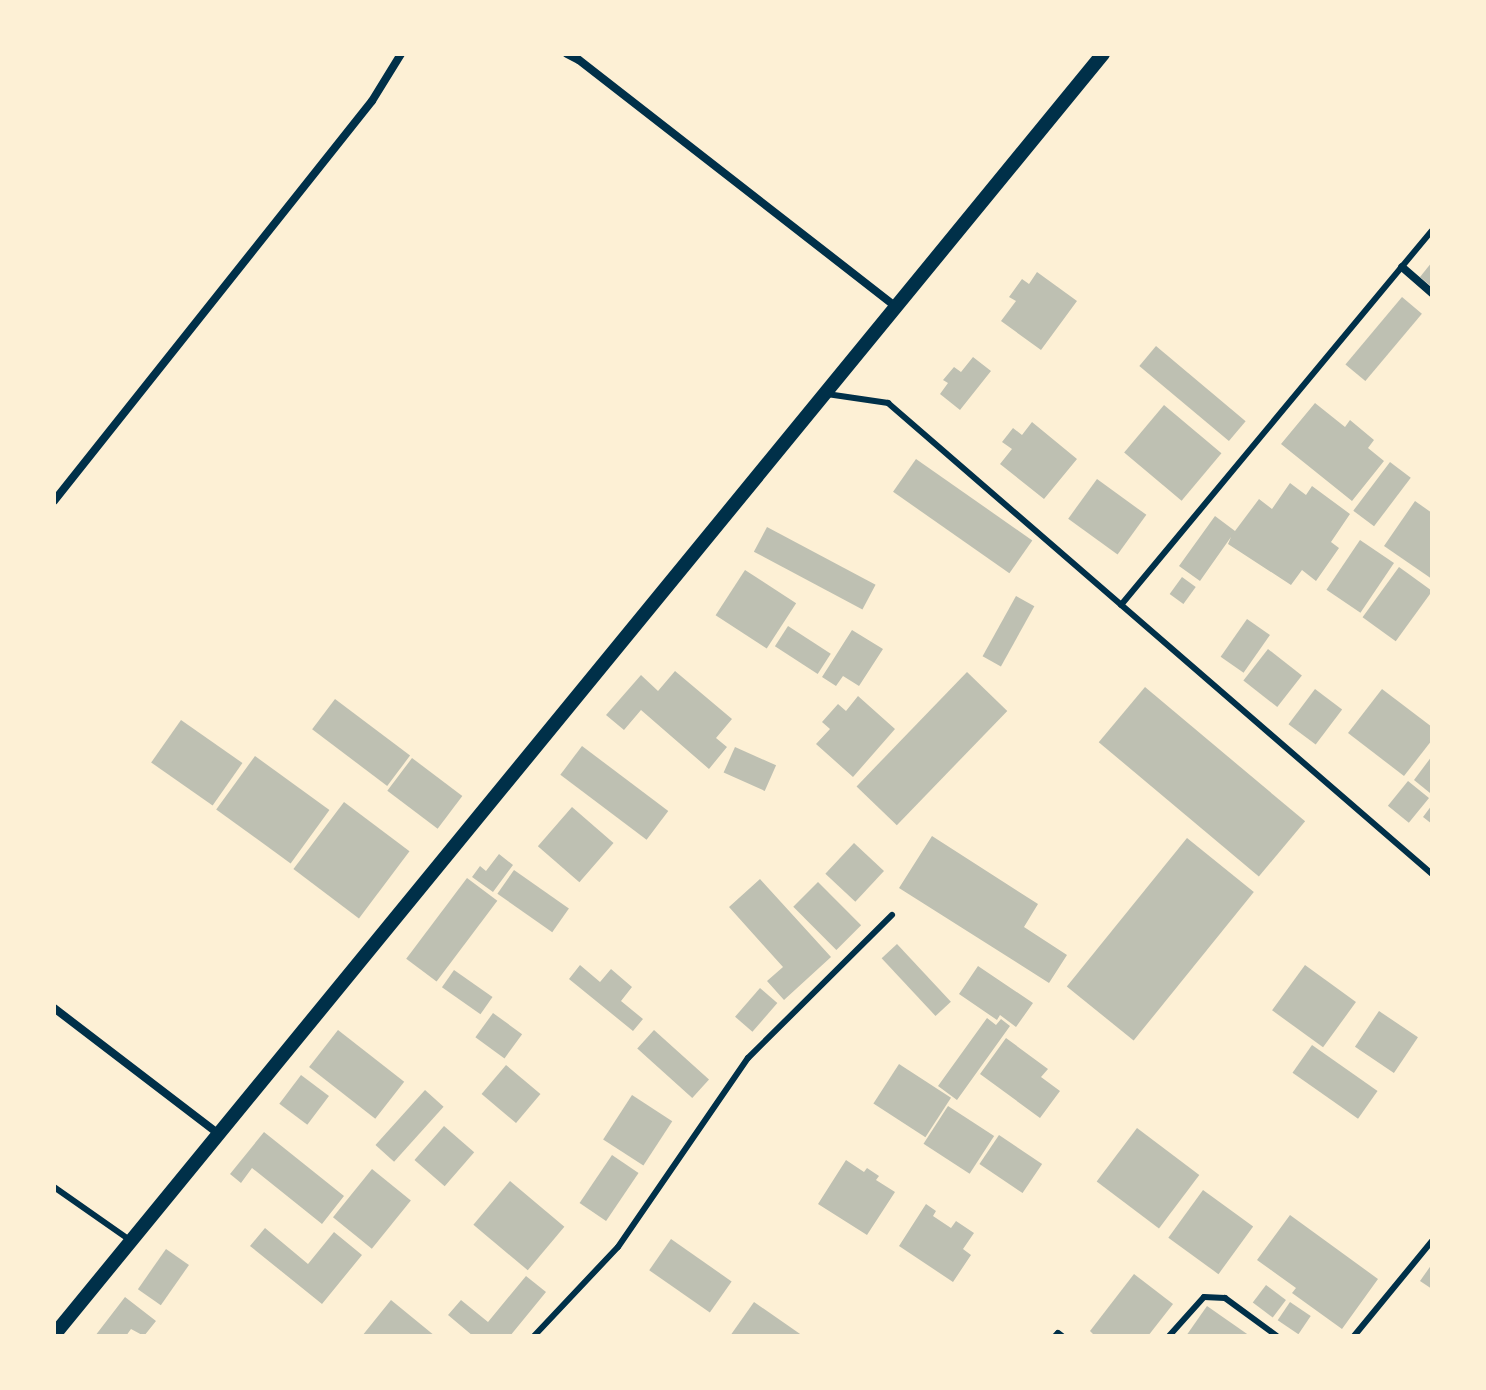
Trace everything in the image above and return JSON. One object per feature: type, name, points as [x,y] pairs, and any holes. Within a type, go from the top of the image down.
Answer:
[{"type":"street","points":[[54,501],[372,101],[401,54]]},
{"type":"street","points":[[567,54],[579,60],[897,308]]},
{"type":"street","points":[[54,1335],[1103,54]]},
{"type":"street","points":[[1402,267],[1432,293]]},
{"type":"street","points":[[54,1008],[219,1134]]},
{"type":"lane","points":[[1121,605],[1432,231]]},
{"type":"lane","points":[[827,394],[888,403],[1432,874]]},
{"type":"lane","points":[[534,1336],[618,1247],[748,1058],[892,915]]},
{"type":"lane","points":[[54,1187],[131,1241]]},
{"type":"lane","points":[[1354,1336],[1432,1241]]},
{"type":"lane","points":[[1169,1336],[1204,1297],[1225,1298],[1277,1336]]},
{"type":"lane","points":[[1055,1336],[1058,1333],[1062,1336]]},
{"type":"building","points":[[1432,262],[1432,287],[1420,277]]},
{"type":"building","points":[[1037,272],[1077,301],[1041,350],[1001,321],[1016,301],[1009,297],[1022,279],[1029,284]]},
{"type":"building","points":[[1402,297],[1422,314],[1365,381],[1345,364]]},
{"type":"building","points":[[1156,346],[1246,421],[1229,441],[1139,366]]},
{"type":"building","points":[[973,357],[991,371],[960,410],[940,394],[948,383],[943,380],[954,367],[961,372]]},
{"type":"building","points":[[1315,403],[1345,427],[1350,420],[1374,440],[1368,448],[1384,461],[1352,501],[1281,444]]},
{"type":"building","points":[[1164,405],[1221,453],[1182,501],[1124,452]]},
{"type":"building","points":[[1032,422],[1077,459],[1044,499],[1000,464],[1012,449],[1002,442],[1013,428],[1022,435]]},
{"type":"building","points":[[916,459],[1032,540],[1009,573],[893,492]]},
{"type":"building","points":[[1390,462],[1411,478],[1374,526],[1353,511]]},
{"type":"building","points":[[1097,479],[1146,515],[1118,554],[1068,519]]},
{"type":"building","points":[[1290,483],[1306,495],[1312,486],[1350,514],[1331,542],[1339,548],[1316,581],[1302,570],[1291,585],[1228,544],[1231,537],[1200,581],[1179,566],[1215,516],[1235,531],[1259,499],[1272,509]]},
{"type":"building","points":[[1415,501],[1432,513],[1432,579],[1384,546]]},
{"type":"building","points":[[767,527],[876,585],[862,609],[754,552]]},
{"type":"building","points":[[1360,540],[1394,563],[1360,613],[1326,590]]},
{"type":"building","points":[[1399,567],[1432,591],[1396,641],[1363,617]]},
{"type":"building","points":[[745,570],[796,603],[767,649],[716,615]]},
{"type":"building","points":[[1182,577],[1196,587],[1183,604],[1170,594]]},
{"type":"building","points":[[1016,596],[1034,606],[1001,667],[983,656]]},
{"type":"building","points":[[1247,619],[1270,635],[1244,673],[1221,657]]},
{"type":"building","points":[[788,626],[831,654],[818,674],[775,646]]},
{"type":"building","points":[[852,630],[883,649],[859,686],[843,676],[836,686],[822,677]]},
{"type":"building","points":[[1268,649],[1302,675],[1277,707],[1243,681]]},
{"type":"building","points":[[675,671],[732,719],[716,738],[727,747],[709,769],[641,710],[624,730],[606,715],[641,675],[658,691]]},
{"type":"building","points":[[967,672],[1007,711],[897,825],[857,786]]},
{"type":"building","points":[[1145,687],[1305,821],[1259,876],[1099,742]]},
{"type":"building","points":[[1315,689],[1342,709],[1316,745],[1289,724]]},
{"type":"building","points":[[1382,689],[1432,727],[1432,740],[1404,776],[1348,733]]},
{"type":"building","points":[[858,696],[895,729],[853,777],[816,744],[830,729],[822,722],[838,704],[846,711]]},
{"type":"building","points":[[335,699],[410,756],[387,786],[312,729]]},
{"type":"building","points":[[181,720],[242,763],[213,806],[151,763]]},
{"type":"building","points":[[582,746],[668,811],[647,840],[560,775]]},
{"type":"building","points":[[735,747],[776,765],[765,791],[724,773]]},
{"type":"building","points":[[255,756],[329,810],[291,863],[216,809]]},
{"type":"building","points":[[1432,756],[1432,791],[1430,793],[1414,780]]},
{"type":"building","points":[[412,758],[462,796],[438,829],[387,791]]},
{"type":"building","points":[[1408,781],[1429,798],[1409,823],[1388,806]]},
{"type":"building","points":[[344,802],[409,851],[359,918],[293,869]]},
{"type":"building","points":[[1432,805],[1432,824],[1423,817]]},
{"type":"building","points":[[572,807],[614,843],[579,882],[538,846]]},
{"type":"building","points":[[932,836],[1038,904],[1024,927],[1067,955],[1049,983],[899,888]]},
{"type":"building","points":[[1187,838],[1254,892],[1134,1041],[1067,986]]},
{"type":"building","points":[[854,843],[884,871],[855,902],[825,874]]},
{"type":"building","points":[[499,854],[513,865],[493,892],[472,877],[480,866],[486,871]]},
{"type":"building","points":[[514,870],[569,908],[552,932],[497,894]]},
{"type":"building","points":[[467,878],[497,901],[437,982],[406,959]]},
{"type":"building","points":[[760,879],[831,957],[784,1000],[767,981],[783,967],[729,907]]},
{"type":"building","points":[[818,882],[861,925],[836,950],[793,907]]},
{"type":"building","points":[[897,944],[951,1002],[936,1016],[882,958]]},
{"type":"building","points":[[580,965],[600,982],[611,969],[632,987],[621,1001],[643,1019],[633,1031],[569,979]]},
{"type":"building","points":[[1305,965],[1356,1002],[1323,1047],[1272,1010]]},
{"type":"building","points":[[978,966],[1033,1003],[1016,1027],[1000,1015],[997,1020],[959,994]]},
{"type":"building","points":[[454,970],[493,997],[480,1014],[442,987]]},
{"type":"building","points":[[760,988],[777,1003],[752,1032],[735,1017]]},
{"type":"building","points":[[1379,1011],[1418,1037],[1394,1073],[1355,1047]]},
{"type":"building","points":[[493,1013],[522,1034],[504,1058],[475,1037]]},
{"type":"building","points":[[987,1018],[996,1025],[1001,1019],[1010,1026],[957,1100],[938,1086]]},
{"type":"building","points":[[338,1030],[404,1082],[375,1119],[309,1067]]},
{"type":"building","points":[[654,1030],[709,1080],[692,1098],[637,1049]]},
{"type":"building","points":[[1006,1038],[1048,1069],[1041,1077],[1060,1091],[1040,1118],[980,1074]]},
{"type":"building","points":[[1312,1045],[1378,1091],[1358,1119],[1292,1073]]},
{"type":"building","points":[[899,1064],[951,1098],[925,1137],[873,1103]]},
{"type":"building","points":[[506,1065],[540,1094],[516,1123],[482,1094]]},
{"type":"building","points":[[301,1075],[329,1096],[307,1125],[279,1104]]},
{"type":"building","points":[[425,1090],[444,1107],[394,1162],[375,1145]]},
{"type":"building","points":[[632,1095],[672,1121],[643,1166],[603,1139]]},
{"type":"building","points":[[948,1106],[994,1136],[970,1174],[923,1144]]},
{"type":"building","points":[[444,1126],[474,1152],[445,1186],[414,1160]]},
{"type":"building","points":[[1137,1128],[1199,1175],[1159,1228],[1097,1182]]},
{"type":"building","points":[[264,1132],[344,1196],[322,1224],[252,1168],[241,1183],[230,1174]]},
{"type":"building","points":[[999,1135],[1042,1164],[1023,1193],[979,1164]]},
{"type":"building","points":[[612,1155],[639,1173],[606,1221],[580,1203]]},
{"type":"building","points":[[846,1160],[864,1172],[867,1168],[879,1176],[876,1180],[895,1192],[867,1235],[818,1204]]},
{"type":"building","points":[[372,1169],[411,1200],[372,1249],[333,1217]]},
{"type":"building","points":[[510,1181],[564,1227],[528,1270],[473,1225]]},
{"type":"building","points":[[1203,1190],[1253,1226],[1218,1274],[1168,1238]]},
{"type":"building","points":[[926,1204],[936,1211],[933,1216],[951,1228],[956,1221],[974,1233],[963,1249],[971,1255],[953,1282],[899,1246]]},
{"type":"building","points":[[1290,1215],[1378,1279],[1342,1329],[1292,1293],[1296,1288],[1257,1260]]},
{"type":"building","points":[[265,1228],[308,1264],[334,1232],[362,1255],[322,1304],[250,1246]]},
{"type":"building","points":[[671,1239],[732,1281],[710,1313],[649,1270]]},
{"type":"building","points":[[166,1249],[189,1265],[161,1305],[138,1289]]},
{"type":"building","points":[[1432,1264],[1432,1289],[1420,1281]]},
{"type":"building","points":[[1134,1274],[1173,1304],[1148,1336],[1095,1336],[1090,1331]]},
{"type":"building","points":[[526,1276],[546,1292],[510,1336],[473,1336],[448,1315],[461,1300],[488,1322]]},
{"type":"building","points":[[1266,1285],[1286,1300],[1273,1318],[1253,1303]]},
{"type":"building","points":[[125,1297],[156,1321],[144,1336],[131,1329],[126,1336],[95,1336]]},
{"type":"building","points":[[391,1300],[435,1336],[362,1336]]},
{"type":"building","points":[[754,1302],[803,1336],[730,1336]]},
{"type":"building","points":[[1290,1302],[1311,1316],[1298,1334],[1278,1320]]},
{"type":"building","points":[[1207,1306],[1250,1336],[1186,1336]]}]
